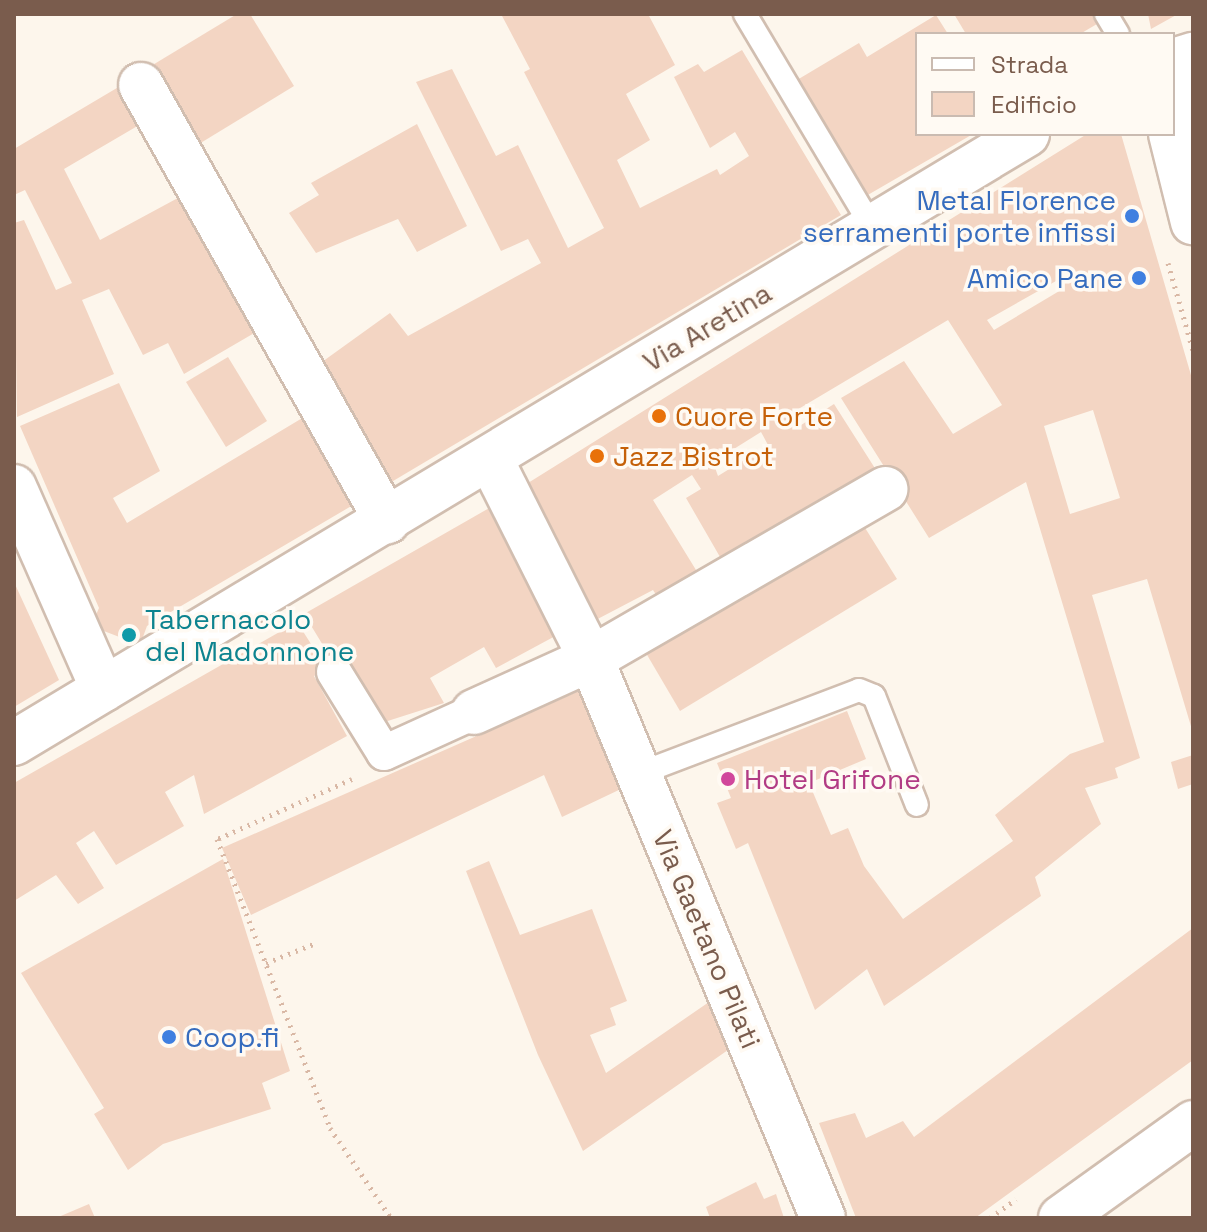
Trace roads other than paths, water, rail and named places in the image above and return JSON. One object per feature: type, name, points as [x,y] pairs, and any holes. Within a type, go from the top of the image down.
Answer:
[{"type":"street","points":[[1175,120],[1193,79]]},
{"type":"street","points":[[141,85],[387,521]]},
{"type":"street","name":"Via Aretina","points":[[14,743],[491,460],[1024,136]]},
{"type":"street","points":[[1172,136],[1193,222]]},
{"type":"street","name":"Via Gaetano Pilati","points":[[491,460],[591,659],[823,1218]]},
{"type":"street","points":[[14,487],[103,689]]},
{"type":"street","points":[[334,672],[384,753],[591,659],[886,489]]},
{"type":"street","points":[[1061,1218],[1193,1123]]},
{"type":"lane","points":[[745,14],[872,227]]},
{"type":"lane","points":[[1106,14],[1117,32]]},
{"type":"lane","points":[[638,774],[859,690],[874,696],[917,805]]},
{"type":"place","name":"Metal Florence serramenti porte infissi","points":[[1132,216]]},
{"type":"place","name":"Amico Pane","points":[[1139,278]]},
{"type":"place","name":"Cuore Forte","points":[[659,416]]},
{"type":"place","name":"Jazz Bistrot","points":[[597,456]]},
{"type":"place","name":"Tabernacolo del Madonnone","points":[[129,635]]},
{"type":"place","name":"Hotel Grifone","points":[[728,779]]},
{"type":"place","name":"Coop.fi","points":[[169,1037]]}]
